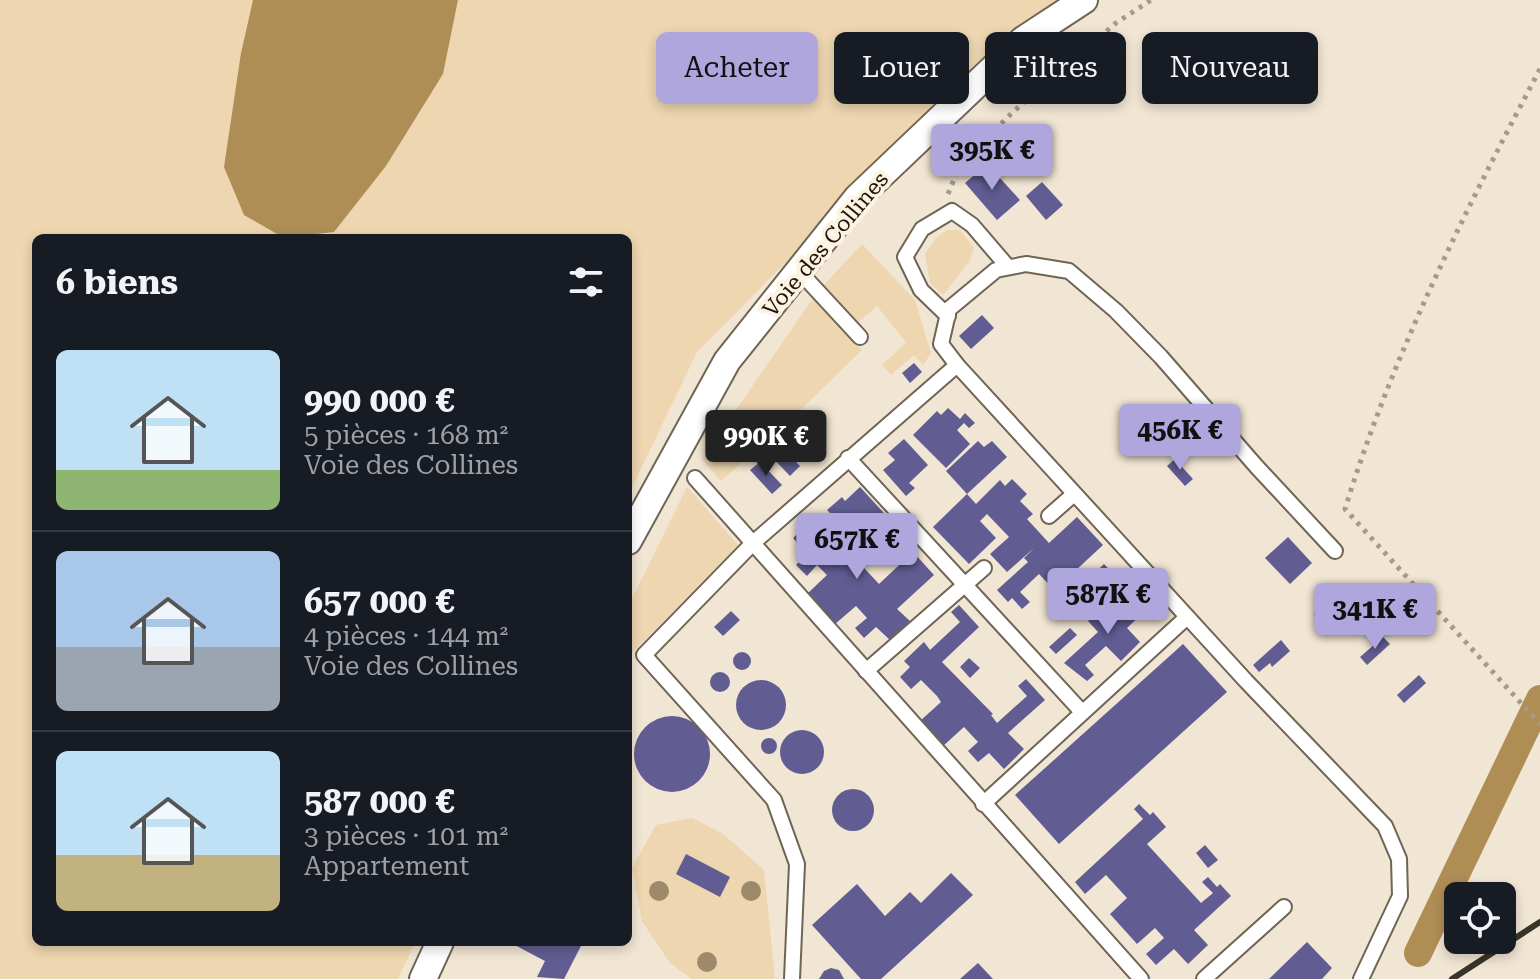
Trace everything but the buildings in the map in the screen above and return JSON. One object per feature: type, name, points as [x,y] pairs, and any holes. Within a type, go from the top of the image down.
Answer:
[{"type":"street","name":"Voie des Collines","points":[[632,534],[727,361],[857,198],[1023,40],[1084,0]]},
{"type":"street","points":[[423,979],[438,946]]},
{"type":"lane","points":[[948,316],[921,290],[905,257],[922,229],[952,211],[972,225],[1008,267]]},
{"type":"lane","points":[[1335,551],[1161,357],[1116,311],[1069,271],[1026,264],[996,270],[949,309],[941,344],[957,365],[1187,617],[1385,826],[1399,859],[1400,896],[1361,979]]},
{"type":"lane","points":[[799,271],[860,337]]},
{"type":"lane","points":[[792,979],[797,864],[774,800],[644,655],[753,543],[957,365]]},
{"type":"lane","points":[[848,458],[1082,712]]},
{"type":"lane","points":[[695,478],[1141,979]]},
{"type":"lane","points":[[1049,516],[1074,494]]},
{"type":"lane","points":[[866,671],[984,568]]},
{"type":"lane","points":[[983,804],[1187,617]]},
{"type":"lane","points":[[1204,979],[1284,907]]},
{"type":"path","points":[[945,215],[948,193],[961,163],[1013,112],[1116,23],[1151,0]]},
{"type":"path","points":[[1540,69],[1493,157],[1396,362],[1345,509],[1540,724]]},
{"type":"shaded area","points":[[0,0],[253,0],[241,53],[244,215],[277,234],[32,234],[32,946],[413,946],[398,979],[0,979]]},
{"type":"shaded area","points":[[253,0],[458,0],[443,74],[386,166],[334,232],[277,234],[244,215],[224,167],[241,53]]},
{"type":"shaded area","points":[[458,0],[1072,0],[1032,32],[985,32],[985,70],[969,83],[969,32],[834,32],[834,104],[943,104],[697,352],[632,488],[632,234],[323,234],[334,232],[386,166],[443,74]]},
{"type":"shaded area","points":[[947,230],[960,230],[974,248],[969,262],[943,295],[930,283],[925,254],[935,239]]},
{"type":"shaded area","points":[[862,244],[915,300],[931,353],[923,365],[914,355],[891,375],[882,365],[906,343],[904,340],[877,306],[855,325],[823,286]]},
{"type":"shaded area","points":[[814,297],[862,350],[721,481],[702,459]]},
{"type":"shaded area","points":[[687,487],[738,545],[632,653],[632,599]]},
{"type":"shaded area","points":[[692,818],[723,834],[764,870],[775,979],[692,979],[670,963],[642,921],[632,868],[656,825]]},
{"type":"waterway","points":[[1418,953],[1540,699]]},
{"type":"railway","points":[[1452,979],[1540,922]]}]
